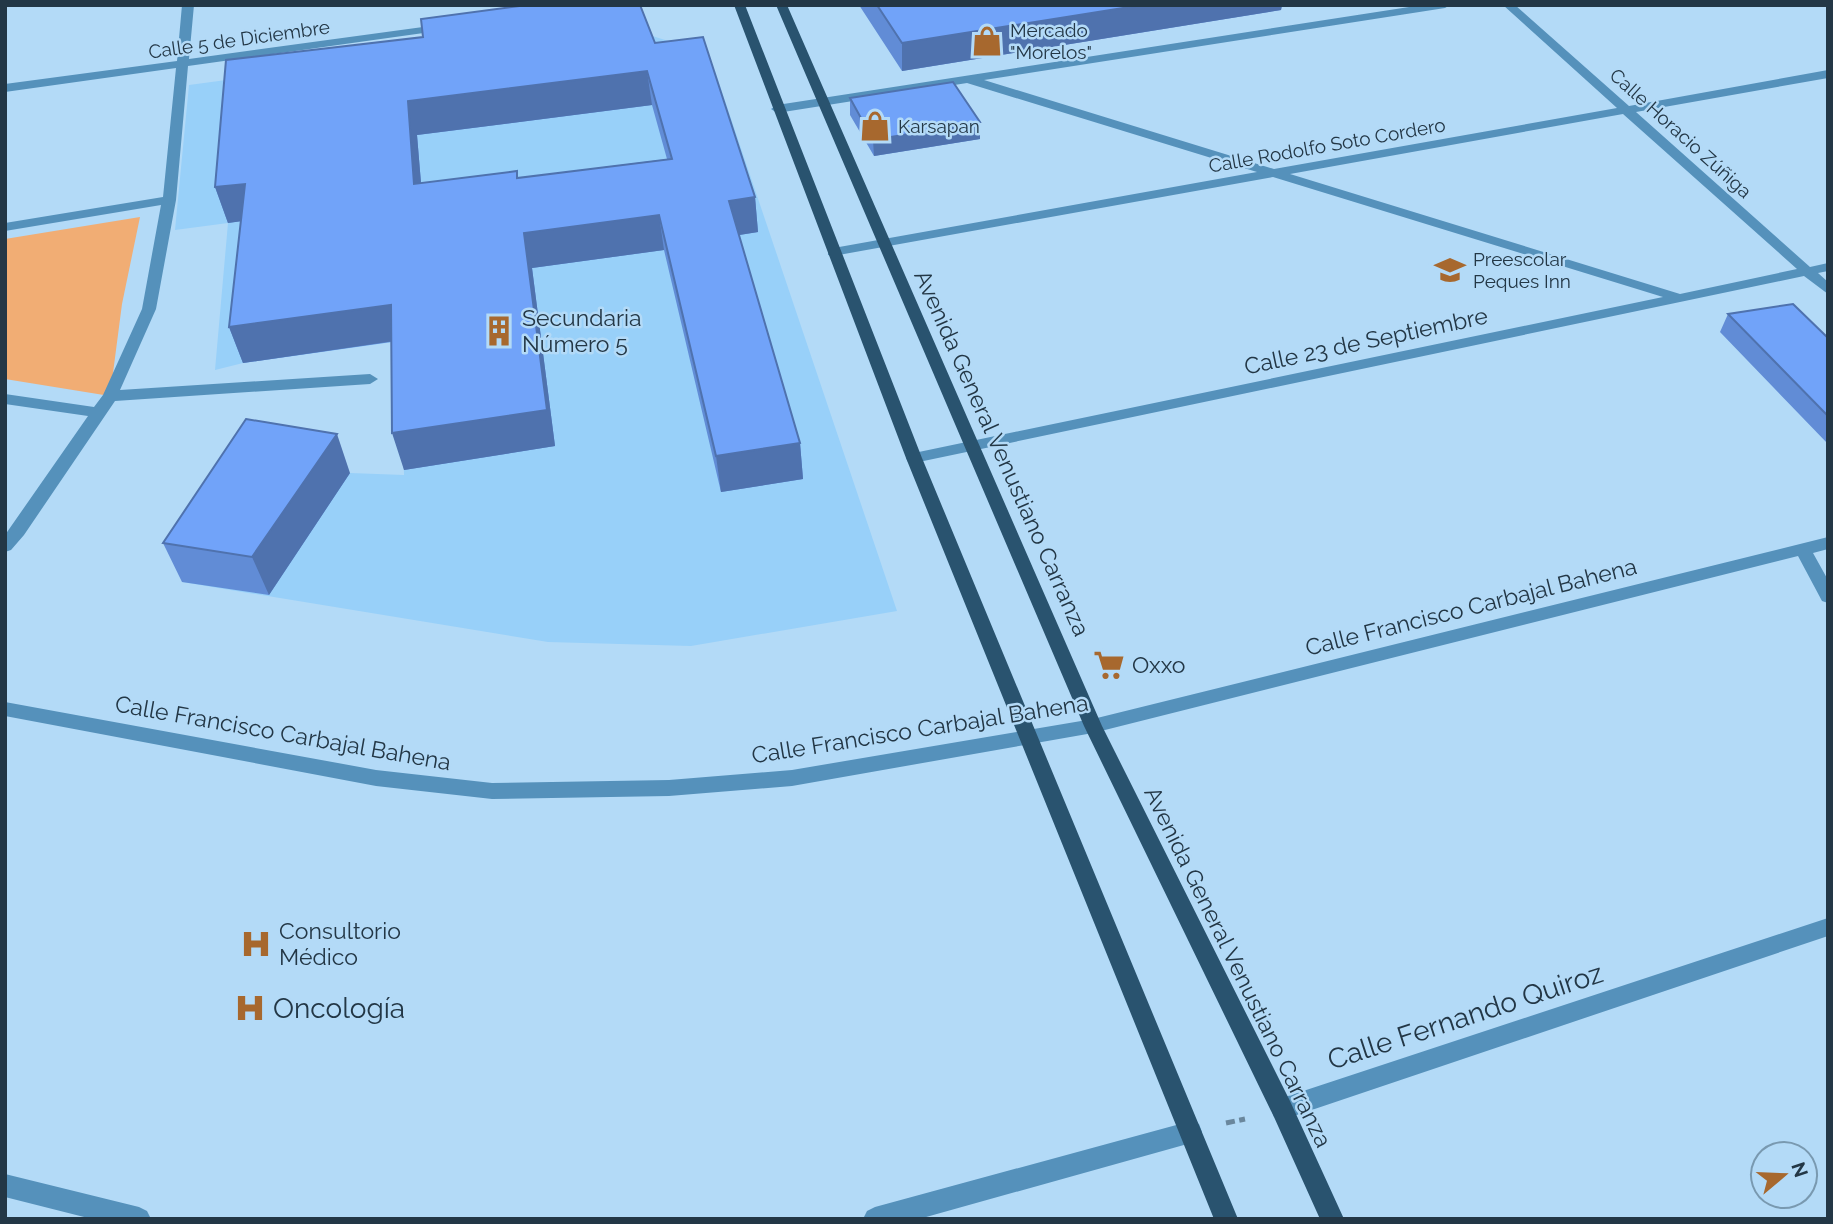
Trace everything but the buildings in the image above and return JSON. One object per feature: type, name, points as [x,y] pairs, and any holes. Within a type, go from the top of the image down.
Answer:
[{"type":"main road","points":[[739,5],[914,458],[1226,1219]]},
{"type":"main road","name":"Avenida General Venustiano Carranza","points":[[780,5],[974,446],[1093,726],[1282,1109],[1332,1219]]},
{"type":"street","points":[[5,546],[110,396],[149,309],[169,201],[188,5]]},
{"type":"street","points":[[777,109],[1445,5]]},
{"type":"street","name":"Calle Horacio Zúñiga","points":[[1508,5],[1828,290]]},
{"type":"street","name":"Calle 5 de Diciembre","points":[[5,89],[453,26]]},
{"type":"street","name":"Calle Rodolfo Soto Cordero","points":[[833,252],[1828,74]]},
{"type":"street","points":[[967,79],[1681,298]]},
{"type":"street","points":[[5,227],[169,201]]},
{"type":"street","name":"Calle 23 de Septiembre","points":[[914,458],[1828,267]]},
{"type":"street","points":[[110,396],[370,379]]},
{"type":"street","points":[[5,399],[99,413]]},
{"type":"street","name":"Calle Francisco Carbajal Bahena","points":[[5,709],[376,778],[492,791],[669,788],[792,778],[1029,740],[1093,726],[1828,542]]},
{"type":"street","points":[[1803,549],[1828,597]]},
{"type":"street","name":"Calle Fernando Quiroz","points":[[1282,1109],[1828,927]]},
{"type":"street","points":[[875,1219],[1191,1132]]},
{"type":"street","points":[[5,1185],[139,1219]]},
{"type":"path","points":[[1191,1132],[1282,1109]]},
{"type":"shaded area","points":[[602,29],[643,33],[684,46],[715,71],[897,611],[691,646],[548,642],[182,582],[262,458],[350,473],[404,475],[401,341],[243,363],[215,370],[228,223],[175,230],[189,85]]},
{"type":"shaded area","points":[[140,217],[122,304],[110,396],[5,379],[5,239]]},
{"type":"place","name":"Mercado \"Morelos\"","points":[[987,41]]},
{"type":"place","name":"Karsapan","points":[[875,126]]},
{"type":"place","name":"Preescolar Peques Inn","points":[[1450,270]]},
{"type":"place","name":"Secundaria Número 5","points":[[499,331]]},
{"type":"place","name":"Oxxo","points":[[1109,665]]},
{"type":"place","name":"Consultorio Médico","points":[[256,944]]},
{"type":"place","name":"Oncología","points":[[250,1008]]}]
